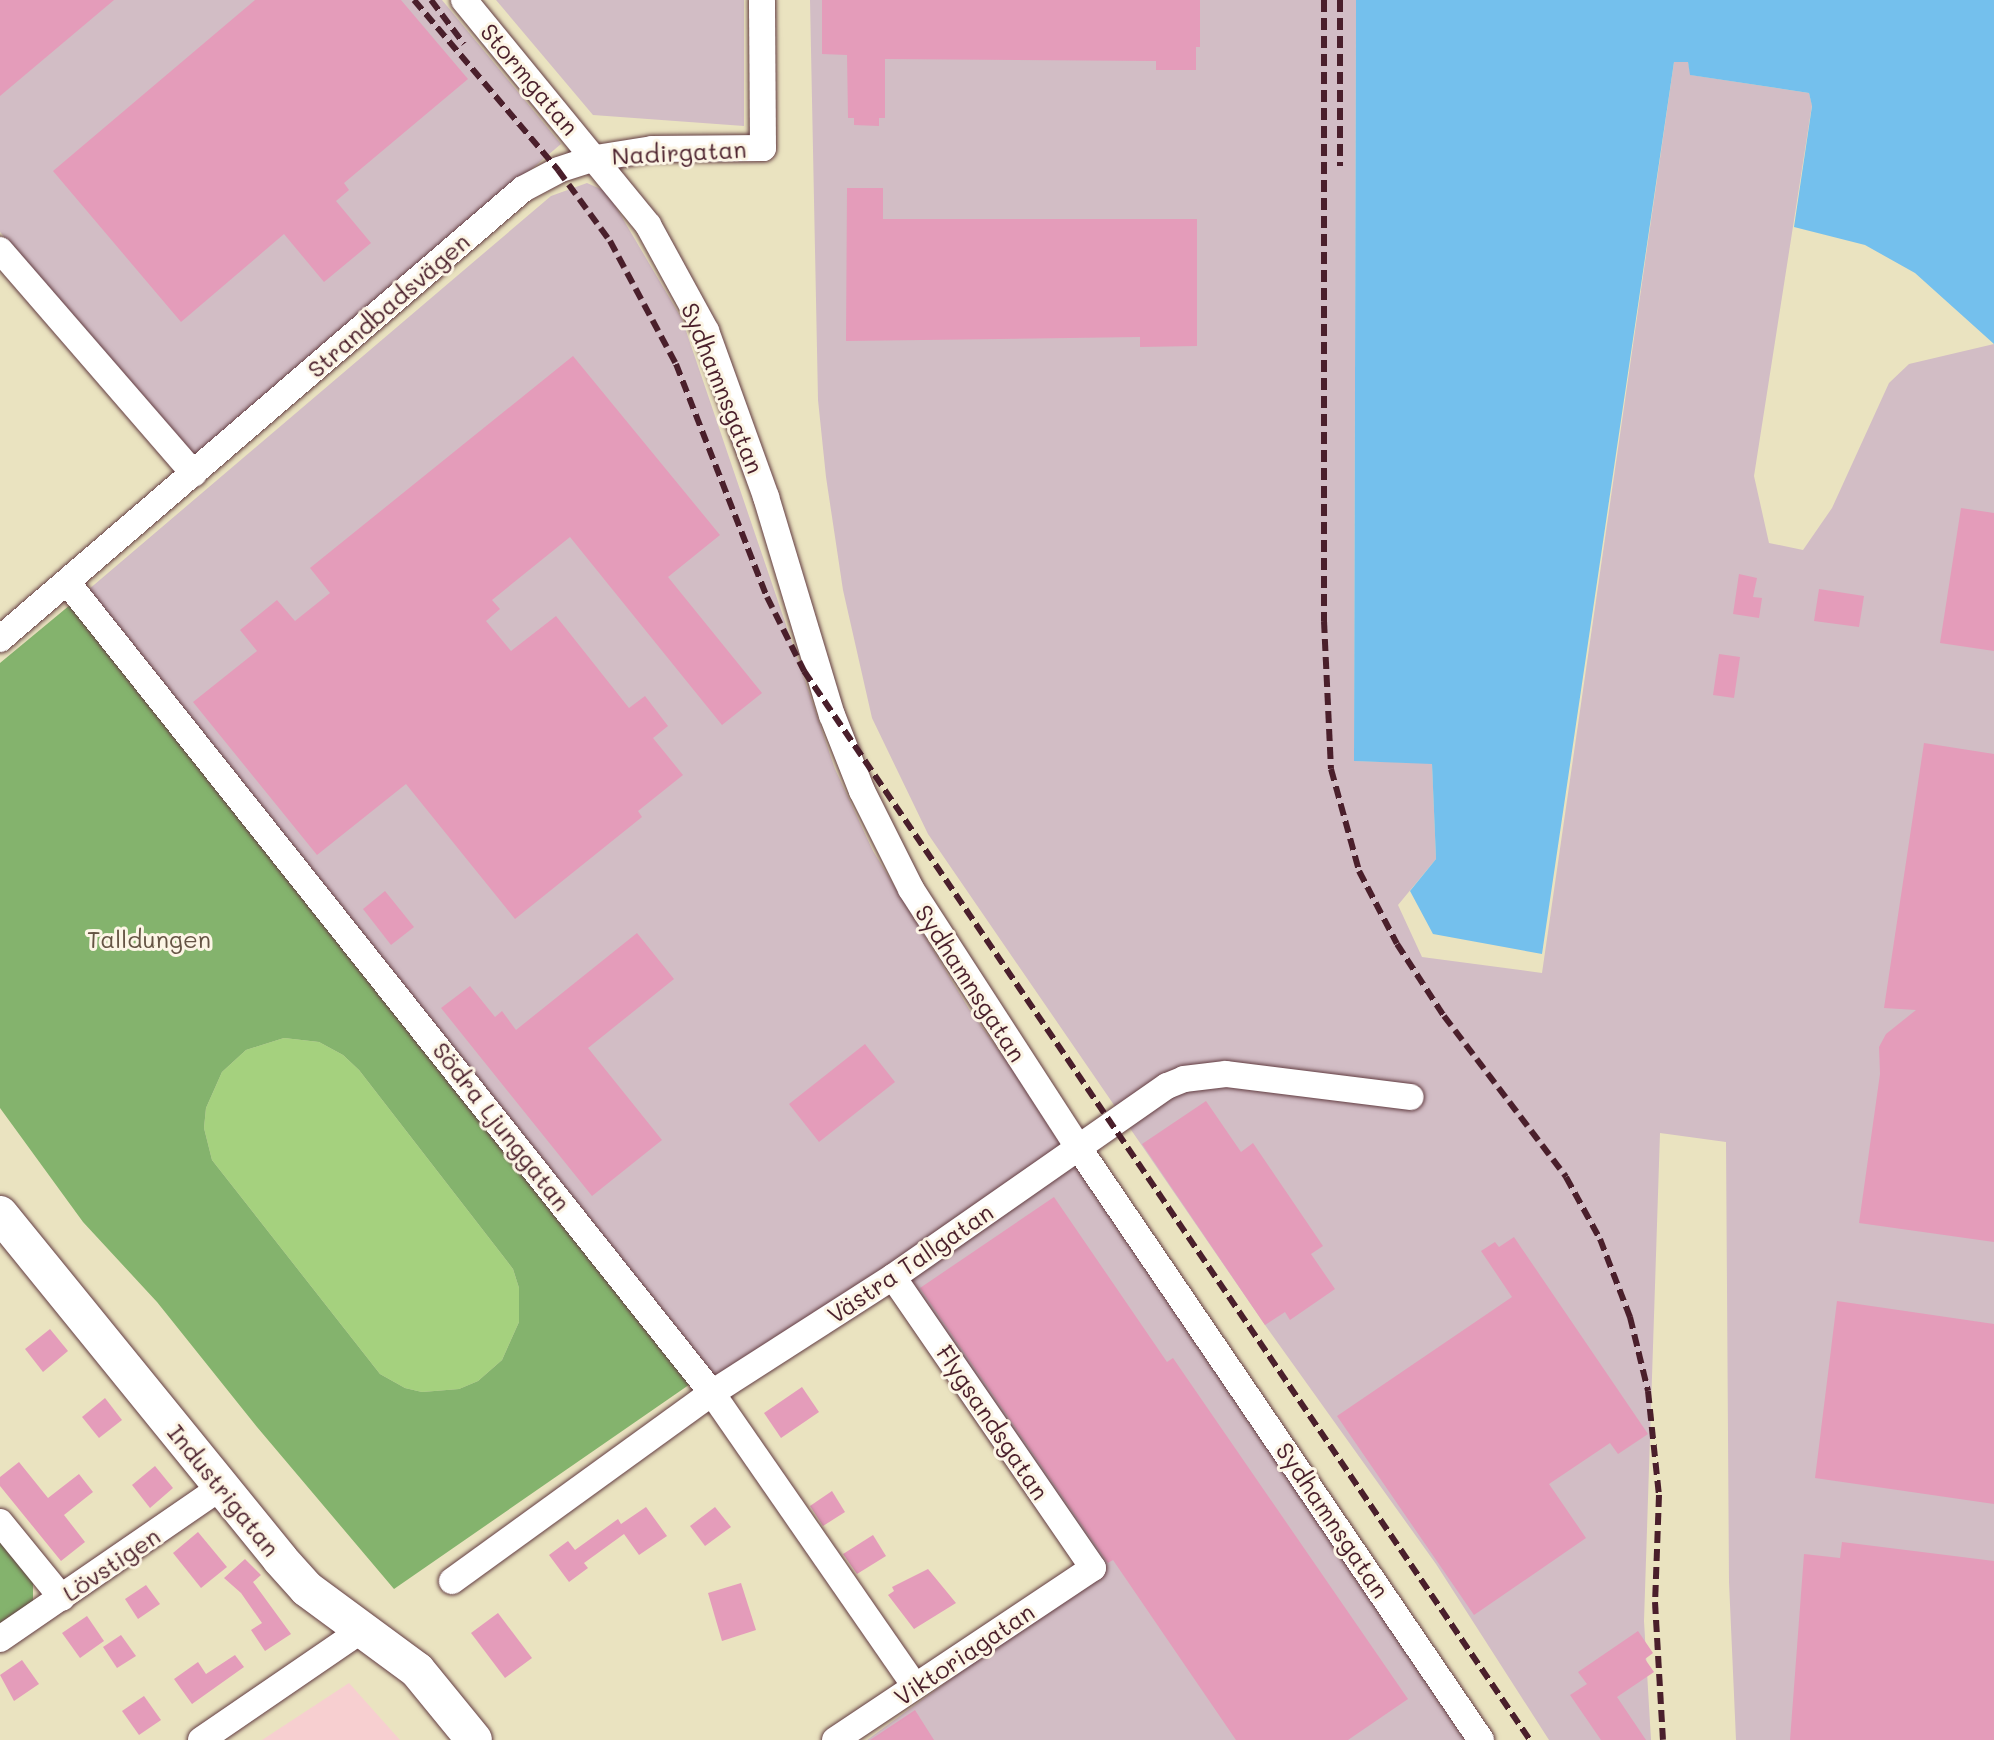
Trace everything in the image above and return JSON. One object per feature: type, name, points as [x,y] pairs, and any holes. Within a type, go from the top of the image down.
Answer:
[{"type":"street","name":"Stormgatan","points":[[464,0],[596,158]]},
{"type":"street","name":"Nadirgatan","points":[[596,158],[652,149],[763,148],[762,0]]},
{"type":"street","name":"Strandbadsvägen","points":[[0,639],[523,189],[558,170],[596,158]]},
{"type":"street","name":"Sydhamnsgatan","points":[[596,158],[648,225],[706,331],[766,497],[832,715],[888,849],[1078,1147],[1481,1740]]},
{"type":"street","points":[[0,250],[194,474]]},
{"type":"street","name":"Södra Ljunggatan","points":[[67,582],[712,1393],[915,1686]]},
{"type":"street","name":"Västra Tallgatan","points":[[452,1581],[712,1393],[893,1277],[1167,1086],[1200,1076],[1226,1074],[1411,1097]]},
{"type":"street","name":"Industrigatan","points":[[0,1214],[307,1589],[417,1670],[474,1740]]},
{"type":"street","name":"Flygsandsgatan","points":[[893,1277],[1093,1568]]},
{"type":"street","name":"Lövstigen","points":[[0,1639],[221,1487]]},
{"type":"street","points":[[0,1522],[62,1598]]},
{"type":"street","name":"Viktoriagatan","points":[[835,1740],[1093,1568]]},
{"type":"street","points":[[201,1740],[360,1631]]},
{"type":"shaded area","points":[[0,0],[442,0],[561,144],[194,456],[0,232]]},
{"type":"shaded area","points":[[496,0],[744,0],[744,126],[593,115]]},
{"type":"shaded area","points":[[810,0],[1356,0],[1354,761],[1432,763],[1436,859],[1398,905],[1422,957],[1542,973],[1674,62],[1688,62],[1691,75],[1809,93],[1812,105],[1754,476],[1769,543],[1803,550],[1832,508],[1889,383],[1909,364],[1994,344],[1994,1740],[1736,1740],[1729,1582],[1726,1142],[1660,1133],[1644,1621],[1651,1740],[1549,1740],[1436,1564],[1265,1325],[928,834],[872,718],[843,590],[826,477],[818,400]]},
{"type":"shaded area","points":[[587,183],[607,192],[682,319],[835,769],[873,851],[969,1009],[1066,1144],[720,1386],[88,590],[551,196]]},
{"type":"shaded area","points":[[1079,1158],[1473,1740],[867,1740],[1099,1571],[902,1281]]},
{"type":"shaded area","points":[[349,1683],[400,1740],[262,1740]]},
{"type":"green space","name":"Talldungen","points":[[70,605],[696,1380],[394,1589],[257,1427],[157,1302],[83,1222],[0,1108],[0,663]],"holes":[[[284,1038],[319,1042],[343,1055],[359,1070],[513,1269],[519,1288],[519,1322],[502,1360],[478,1381],[459,1389],[422,1392],[405,1388],[380,1374],[212,1160],[204,1128],[206,1108],[222,1072],[246,1050]]]},
{"type":"green space","points":[[284,1038],[319,1042],[343,1055],[359,1070],[513,1269],[519,1288],[519,1322],[502,1360],[478,1381],[459,1389],[422,1392],[405,1388],[380,1374],[212,1160],[204,1128],[206,1108],[222,1072],[246,1050]]},
{"type":"green space","points":[[0,1540],[33,1581],[33,1601],[0,1623]]},
{"type":"water","points":[[1356,0],[1994,0],[1994,344],[1915,273],[1865,245],[1794,227],[1812,106],[1809,93],[1690,75],[1688,62],[1674,62],[1542,954],[1433,934],[1410,891],[1436,859],[1432,764],[1354,761]]},
{"type":"building","points":[[0,0],[114,0],[0,96]]},
{"type":"building","points":[[255,0],[401,0],[468,79],[344,183],[349,190],[336,201],[371,243],[324,282],[284,234],[181,322],[53,171]]},
{"type":"building","points":[[822,0],[1200,0],[1200,47],[1196,47],[1196,70],[1156,70],[1156,61],[885,59],[885,118],[879,118],[879,126],[854,125],[854,118],[848,118],[847,55],[822,54]]},
{"type":"building","points":[[847,188],[883,188],[883,219],[1197,219],[1197,346],[1140,347],[1140,337],[846,341]]},
{"type":"building","points":[[573,356],[720,535],[668,577],[762,693],[722,725],[570,537],[492,600],[500,609],[486,621],[511,651],[556,616],[629,708],[645,696],[668,726],[653,738],[683,775],[638,811],[642,817],[515,919],[406,784],[317,855],[193,702],[257,651],[240,630],[277,600],[295,621],[330,593],[310,568]]},
{"type":"building","points":[[1961,508],[1994,513],[1994,651],[1940,643]]},
{"type":"building","points":[[1739,574],[1757,578],[1753,597],[1762,598],[1759,618],[1733,614]]},
{"type":"building","points":[[1819,589],[1864,596],[1859,627],[1814,621]]},
{"type":"building","points":[[1719,654],[1740,657],[1734,698],[1713,695]]},
{"type":"building","points":[[1924,743],[1994,754],[1994,1242],[1859,1223],[1880,1074],[1879,1047],[1886,1034],[1916,1010],[1884,1008]]},
{"type":"building","points":[[385,891],[414,927],[391,945],[363,909]]},
{"type":"building","points":[[637,933],[674,979],[588,1048],[662,1140],[592,1196],[441,1008],[470,986],[495,1017],[502,1011],[516,1030]]},
{"type":"building","points":[[865,1044],[895,1082],[819,1142],[789,1104]]},
{"type":"building","points":[[1206,1101],[1241,1152],[1253,1143],[1323,1246],[1311,1254],[1335,1289],[1290,1320],[1285,1312],[1265,1325],[1142,1144]]},
{"type":"building","points":[[1054,1197],[1167,1362],[1173,1358],[1408,1699],[1348,1740],[1236,1740],[1113,1560],[1108,1563],[920,1288]]},
{"type":"building","points":[[1514,1237],[1648,1434],[1618,1454],[1610,1443],[1549,1484],[1586,1538],[1474,1615],[1337,1416],[1512,1297],[1481,1251],[1495,1242],[1499,1247]]},
{"type":"building","points":[[1837,1301],[1994,1324],[1994,1504],[1815,1478]]},
{"type":"building","points":[[50,1329],[68,1351],[43,1372],[25,1349]]},
{"type":"building","points":[[802,1387],[819,1412],[781,1438],[764,1413]]},
{"type":"building","points":[[105,1398],[122,1420],[99,1438],[82,1417]]},
{"type":"building","points":[[19,1462],[48,1498],[79,1474],[93,1492],[64,1515],[85,1542],[61,1561],[0,1486],[0,1477]]},
{"type":"building","points":[[155,1466],[173,1488],[150,1508],[132,1485]]},
{"type":"building","points":[[832,1491],[845,1512],[823,1526],[810,1506]]},
{"type":"building","points":[[646,1507],[667,1536],[639,1555],[624,1534],[584,1563],[588,1568],[569,1582],[549,1555],[568,1541],[575,1550],[618,1519],[621,1524]]},
{"type":"building","points":[[715,1507],[731,1527],[705,1546],[690,1526]]},
{"type":"building","points":[[198,1532],[227,1567],[201,1588],[173,1553]]},
{"type":"building","points":[[873,1535],[886,1556],[857,1574],[843,1554]]},
{"type":"building","points":[[1842,1542],[1994,1561],[1994,1740],[1790,1740],[1804,1554],[1840,1558]]},
{"type":"building","points":[[245,1559],[261,1575],[253,1582],[291,1634],[265,1651],[251,1630],[262,1623],[241,1593],[224,1578]]},
{"type":"building","points":[[928,1569],[956,1603],[914,1629],[888,1595],[894,1591],[892,1587]]},
{"type":"building","points":[[741,1583],[756,1630],[722,1641],[708,1593]]},
{"type":"building","points":[[146,1585],[160,1604],[138,1619],[125,1599]]},
{"type":"building","points":[[498,1613],[532,1658],[505,1678],[471,1633]]},
{"type":"building","points":[[87,1616],[104,1641],[80,1658],[62,1633]]},
{"type":"building","points":[[1638,1631],[1653,1653],[1645,1659],[1654,1672],[1617,1697],[1646,1740],[1601,1740],[1570,1695],[1587,1684],[1578,1672]]},
{"type":"building","points":[[121,1635],[136,1656],[117,1668],[103,1647]]},
{"type":"building","points":[[235,1655],[244,1667],[192,1704],[174,1679],[198,1662],[206,1674]]},
{"type":"building","points":[[22,1660],[39,1684],[14,1701],[0,1675]]},
{"type":"building","points":[[144,1696],[161,1720],[139,1735],[122,1711]]},
{"type":"building","points":[[915,1710],[934,1740],[870,1740]]},
{"type":"railway","points":[[414,0],[558,170],[610,241],[676,364],[767,597],[804,671],[1530,1740]]},
{"type":"railway","points":[[431,0],[464,44]]},
{"type":"railway","points":[[1324,0],[1324,621],[1331,769],[1359,871],[1397,944],[1444,1016],[1566,1177],[1600,1239],[1630,1317],[1648,1391],[1659,1495],[1655,1602],[1663,1740]]},
{"type":"railway","points":[[1340,0],[1340,166]]}]
